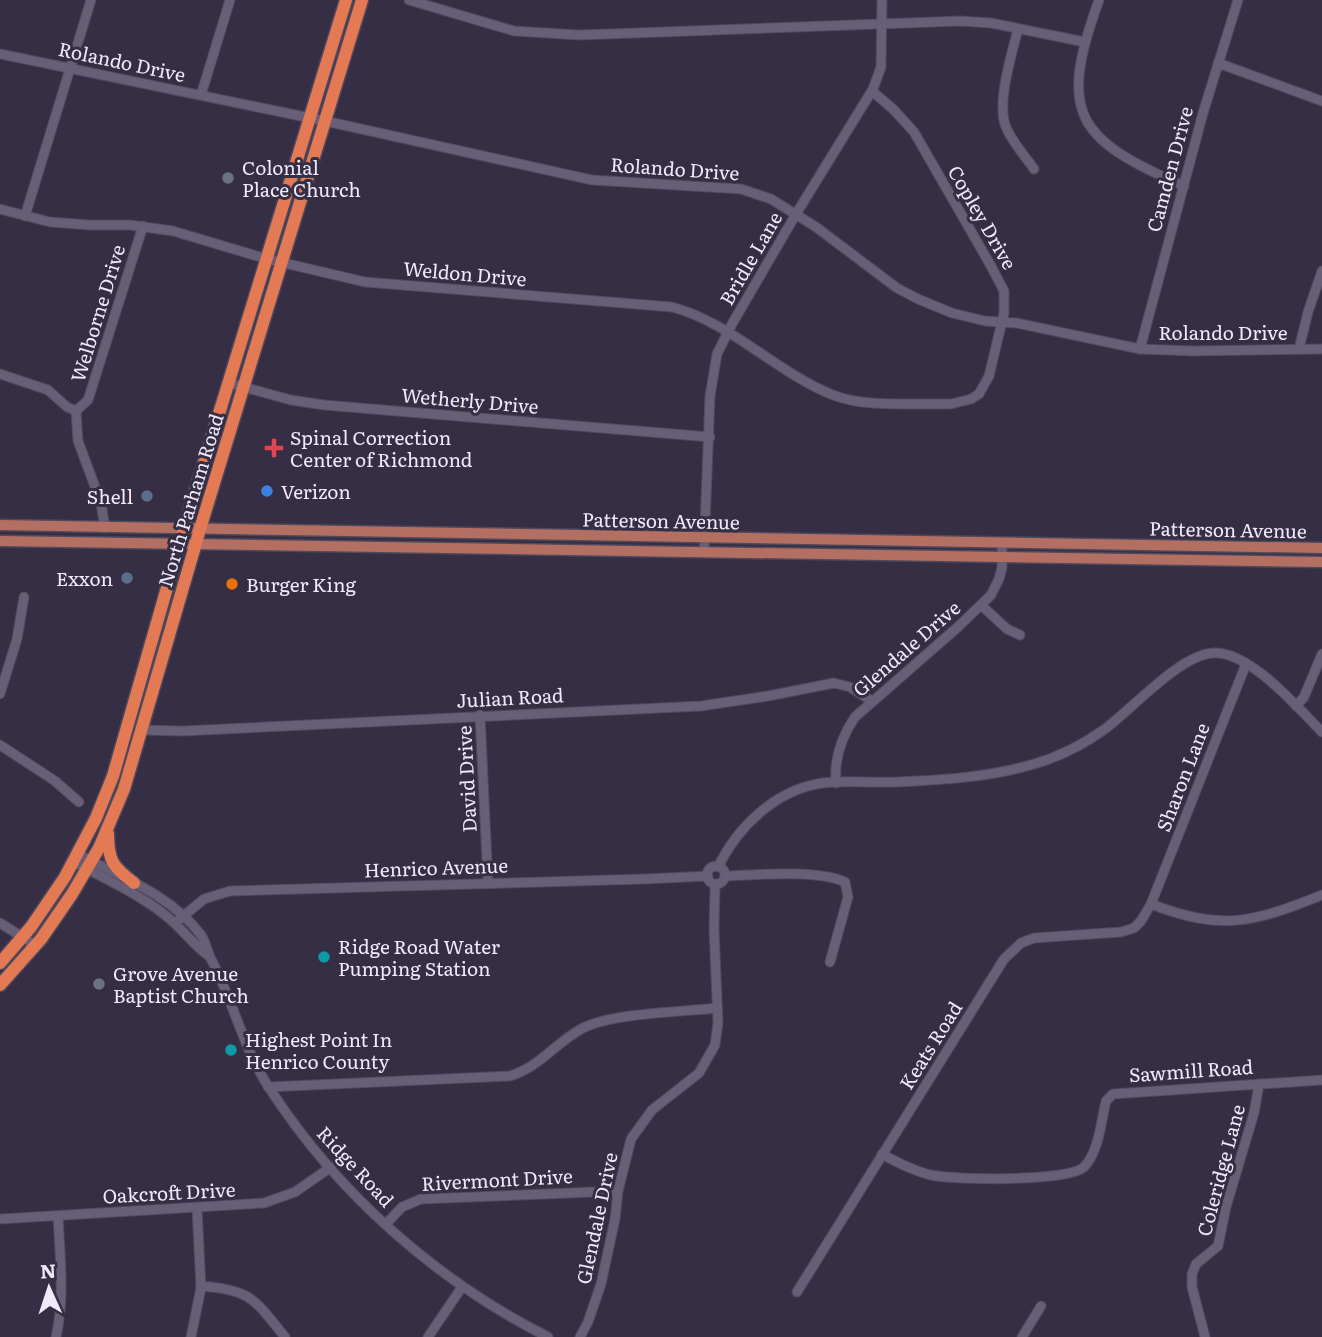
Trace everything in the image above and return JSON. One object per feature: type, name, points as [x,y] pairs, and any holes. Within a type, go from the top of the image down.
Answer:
[{"type":"highway","name":"North Parham Road","points":[[0,963],[47,905],[76,858],[105,797],[346,0]]},
{"type":"highway","name":"North Parham Road","points":[[0,985],[62,909],[89,865],[108,830],[129,774],[200,529],[362,0]]},
{"type":"highway","points":[[125,734],[134,741],[127,763],[129,774]]},
{"type":"highway","points":[[108,830],[108,848],[112,863],[134,883]]},
{"type":"main road","name":"Patterson Avenue","points":[[0,526],[1322,548]]},
{"type":"main road","name":"Patterson Avenue","points":[[0,541],[1322,562]]},
{"type":"street","points":[[25,216],[91,0]]},
{"type":"street","points":[[201,95],[230,0]]},
{"type":"street","points":[[409,0],[498,27],[546,35],[960,21],[1086,42]]},
{"type":"street","name":"Bridle Lane","points":[[704,551],[712,374],[717,354],[796,214],[872,92],[881,67],[882,0]]},
{"type":"street","points":[[1099,0],[1079,64],[1078,91],[1083,113],[1089,126],[1125,158],[1184,186]]},
{"type":"street","name":"Camden Drive","points":[[1140,349],[1218,63],[1238,0]]},
{"type":"street","points":[[1018,29],[1006,85],[1003,118],[1008,132],[1034,169]]},
{"type":"street","name":"Rolando Drive","points":[[0,54],[325,121],[592,180],[741,189],[771,200],[816,226],[897,288],[952,313],[985,321],[1016,323],[1140,349],[1322,349]]},
{"type":"street","points":[[1218,63],[1322,101]]},
{"type":"street","name":"Copley Drive","points":[[872,92],[894,110],[914,132],[1004,291],[1002,322],[989,376],[979,394],[951,404],[912,403]]},
{"type":"street","name":"Weldon Drive","points":[[0,209],[69,224],[143,226],[173,231],[267,259],[365,282],[672,307],[727,333],[831,394],[862,401],[912,403]]},
{"type":"street","name":"Welborne Drive","points":[[105,527],[101,503],[78,441],[76,411],[88,400],[143,226]]},
{"type":"street","points":[[1299,349],[1322,271]]},
{"type":"street","points":[[0,374],[48,390],[67,407],[76,411]]},
{"type":"street","name":"Wetherly Drive","points":[[229,383],[291,400],[324,405],[710,437]]},
{"type":"street","name":"Glendale Drive","points":[[836,783],[836,764],[846,732],[856,717],[991,595],[999,579],[1002,543]]},
{"type":"street","points":[[0,694],[16,639],[24,597]]},
{"type":"street","points":[[981,605],[1007,629],[1020,635]]},
{"type":"street","points":[[718,866],[725,876],[721,883],[715,884],[708,876],[710,868],[718,866],[733,840],[768,807],[800,790],[823,783],[942,780],[1033,764],[1064,752],[1104,730],[1184,663],[1214,652],[1225,653],[1246,664],[1269,681],[1322,733]]},
{"type":"street","points":[[1296,706],[1304,697],[1322,654]]},
{"type":"street","name":"Sharon Lane","points":[[1151,904],[1246,664]]},
{"type":"street","name":"Julian Road","points":[[142,730],[701,706],[834,684],[850,687],[872,701]]},
{"type":"street","name":"David Drive","points":[[480,715],[488,883]]},
{"type":"street","points":[[0,745],[55,781],[79,802]]},
{"type":"street","name":"Ridge Road","points":[[76,858],[148,903],[175,923],[209,956]]},
{"type":"street","name":"Ridge Road","points":[[89,865],[134,883],[159,897],[183,915],[204,938],[244,1043],[268,1087],[298,1129],[368,1208],[462,1287],[493,1308],[548,1337]]},
{"type":"street","name":"Henrico Avenue","points":[[175,923],[204,899],[230,891],[708,876]]},
{"type":"street","points":[[725,876],[829,876],[847,884],[848,897],[830,962]]},
{"type":"street","name":"Glendale Drive","points":[[580,1337],[601,1284],[627,1150],[643,1119],[696,1075],[716,1045],[718,1034],[713,929],[715,884]]},
{"type":"street","points":[[1151,904],[1211,921],[1235,922],[1268,916],[1322,895]]},
{"type":"street","name":"Keats Road","points":[[797,1292],[997,969],[1013,949],[1026,941],[1043,936],[1125,931],[1141,921],[1151,904]]},
{"type":"street","points":[[0,923],[35,945]]},
{"type":"street","points":[[268,1087],[510,1076],[530,1068],[570,1036],[594,1024],[612,1019],[717,1008]]},
{"type":"street","name":"Sawmill Road","points":[[882,1154],[915,1170],[961,1179],[1041,1176],[1079,1171],[1090,1161],[1106,1101],[1113,1094],[1322,1080]]},
{"type":"street","name":"Coleridge Lane","points":[[1205,1337],[1192,1287],[1192,1274],[1196,1264],[1218,1246],[1226,1207],[1254,1113],[1259,1084]]},
{"type":"street","name":"Oakcroft Drive","points":[[0,1219],[197,1208],[277,1200],[295,1192],[331,1167]]},
{"type":"street","name":"Rivermont Drive","points":[[386,1224],[402,1207],[421,1199],[618,1191]]},
{"type":"street","points":[[191,1337],[201,1286],[197,1208]]},
{"type":"street","points":[[56,1337],[62,1284],[58,1216]]},
{"type":"street","points":[[201,1286],[233,1289],[245,1294],[259,1305],[285,1337]]},
{"type":"street","points":[[428,1337],[462,1287]]},
{"type":"street","points":[[1022,1337],[1041,1306]]},
{"type":"place","name":"Colonial Place Church","points":[[228,178]]},
{"type":"place","name":"Spinal Correction Center of Richmond","points":[[274,448]]},
{"type":"place","name":"Verizon","points":[[267,491]]},
{"type":"place","name":"Shell","points":[[147,496]]},
{"type":"place","name":"Exxon","points":[[127,578]]},
{"type":"place","name":"Burger King","points":[[232,584]]},
{"type":"place","name":"Ridge Road Water Pumping Station","points":[[324,957]]},
{"type":"place","name":"Grove Avenue Baptist Church","points":[[99,984]]},
{"type":"place","name":"Highest Point In Henrico County","points":[[231,1050]]}]
